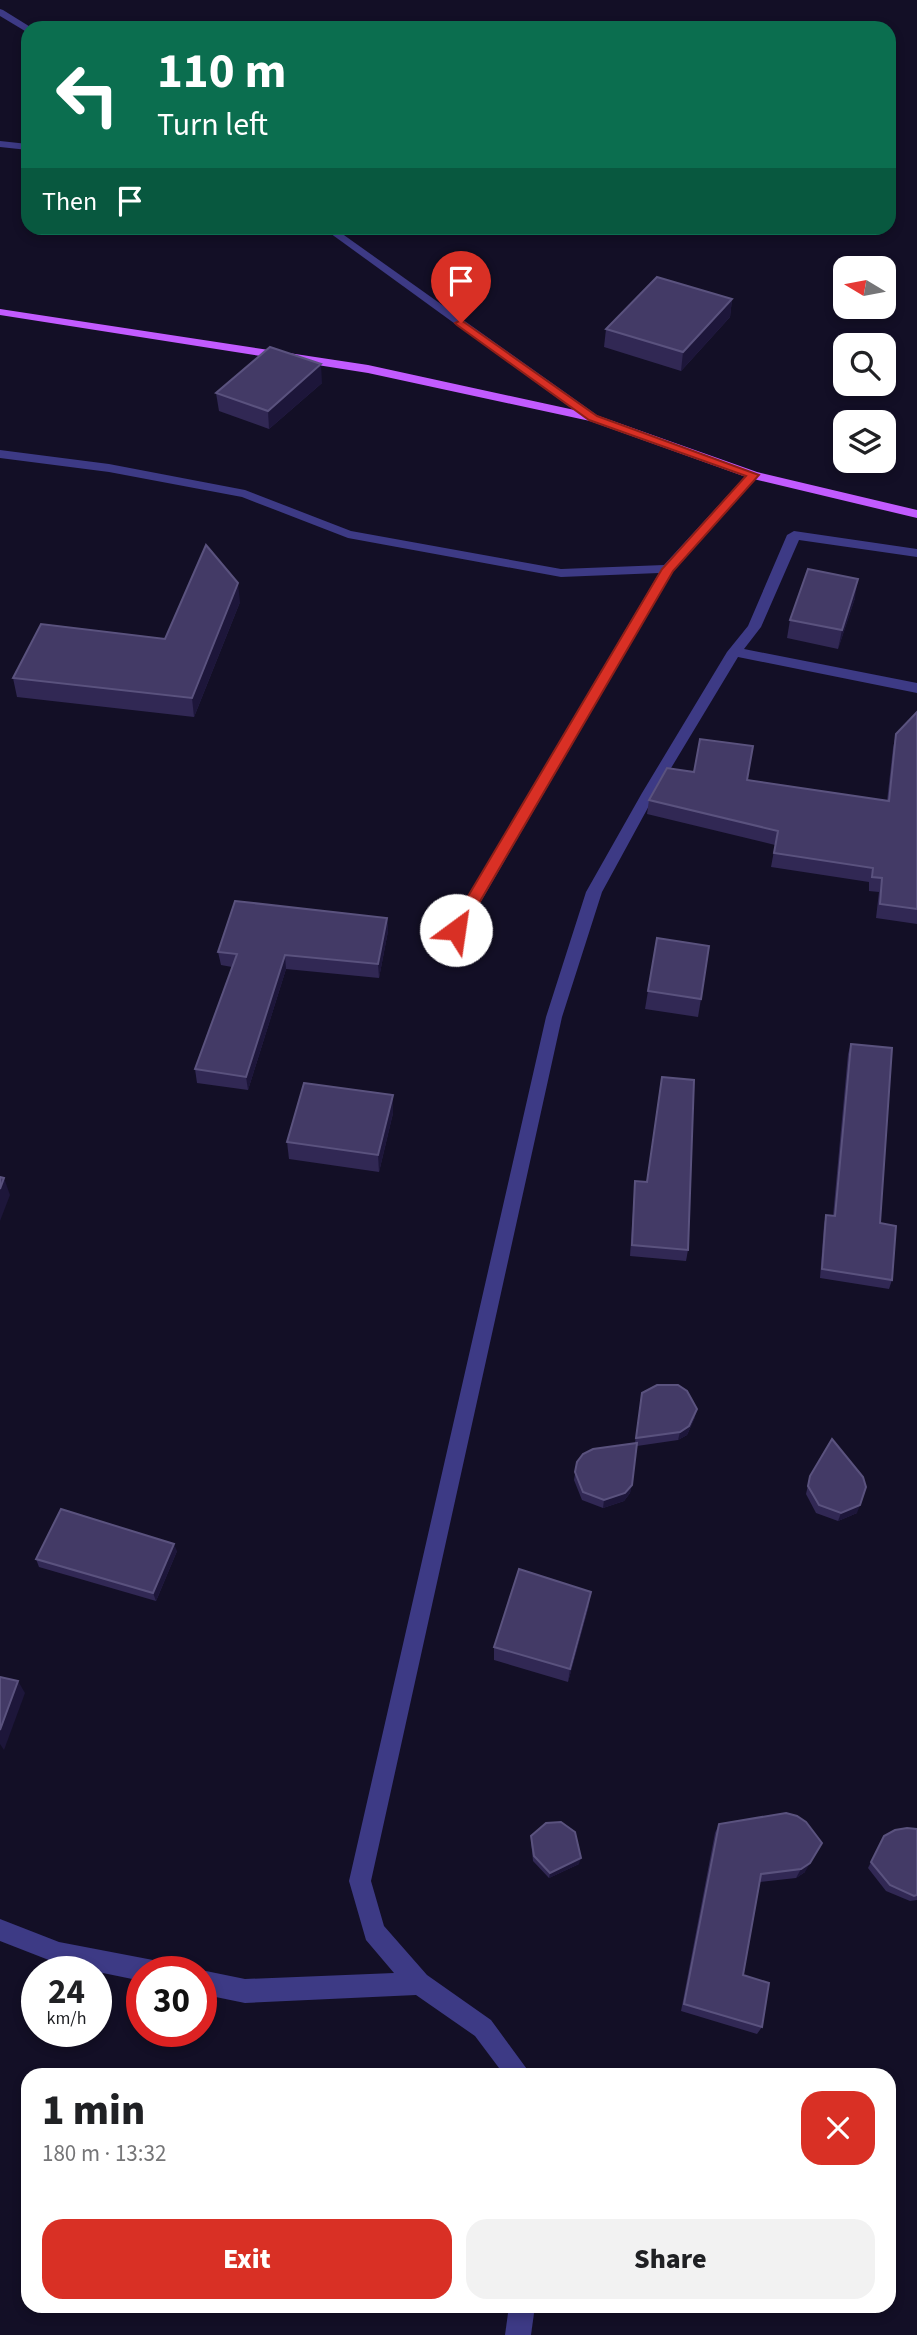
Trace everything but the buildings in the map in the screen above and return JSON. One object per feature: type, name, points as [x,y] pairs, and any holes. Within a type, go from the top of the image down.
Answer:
[{"type":"main road","points":[[0,312],[368,369],[593,418],[753,475],[917,514]]},
{"type":"street","points":[[0,12],[21,25]]},
{"type":"street","points":[[0,144],[21,146]]},
{"type":"street","points":[[338,235],[593,418]]},
{"type":"street","points":[[0,454],[109,468],[245,494],[348,534],[561,573],[668,569]]},
{"type":"street","points":[[456,930],[668,569],[753,475]]},
{"type":"street","points":[[514,2068],[483,2028],[419,1983],[374,1932],[360,1881],[554,1017],[594,892],[649,793],[734,652],[754,627],[794,536],[917,553]]},
{"type":"street","points":[[734,652],[917,688]]},
{"type":"street","points":[[0,1930],[59,1953],[126,1967]]},
{"type":"street","points":[[217,1985],[245,1991],[419,1983]]},
{"type":"street","points":[[518,2335],[521,2313]]},
{"type":"route","points":[[456,930],[668,569],[753,475],[593,418],[461,323]]}]
